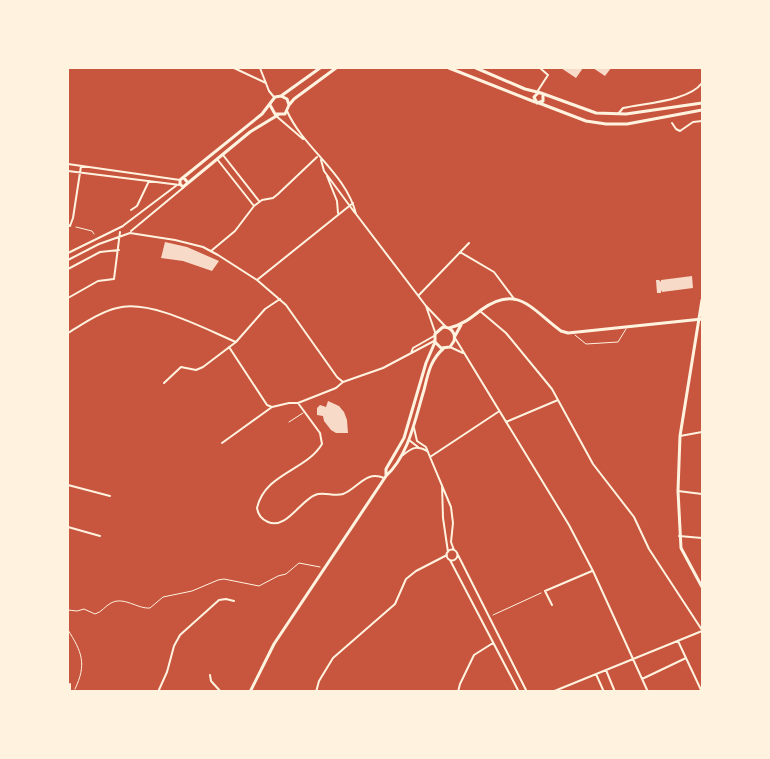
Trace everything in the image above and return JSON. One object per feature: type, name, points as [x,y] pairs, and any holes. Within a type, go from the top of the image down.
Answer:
[{"type":"street","points":[[234,68],[266,83]]},
{"type":"street","points":[[260,68],[275,97]]},
{"type":"street","points":[[68,270],[100,252],[119,248],[129,234],[181,183],[270,105],[275,97],[281,96],[320,68]]},
{"type":"street","points":[[68,171],[158,182],[188,183],[250,132],[287,111],[294,99],[336,68]]},
{"type":"street","points":[[449,68],[586,121],[627,124],[702,110]]},
{"type":"street","points":[[476,68],[589,112],[618,114],[702,103]]},
{"type":"street","points":[[537,102],[534,97],[539,93],[548,75],[540,68]]},
{"type":"street","points":[[618,114],[623,108],[687,95],[697,90],[702,83]]},
{"type":"street","points":[[537,102],[544,100],[539,93]]},
{"type":"street","points":[[281,96],[287,99],[289,105]]},
{"type":"street","points":[[270,105],[272,112],[305,140]]},
{"type":"street","points":[[287,111],[305,140],[350,196],[356,214]]},
{"type":"street","points":[[672,123],[680,131],[693,122],[702,121]]},
{"type":"street","points":[[223,155],[259,201]]},
{"type":"street","points":[[319,157],[337,201],[338,214]]},
{"type":"street","points":[[211,251],[235,231],[259,201],[273,198],[319,157]]},
{"type":"street","points":[[218,159],[254,206]]},
{"type":"street","points":[[68,164],[188,183]]},
{"type":"street","points":[[69,225],[81,166]]},
{"type":"street","points":[[324,171],[426,306],[455,337],[569,525],[593,571],[648,692]]},
{"type":"street","points":[[136,179],[137,174]]},
{"type":"street","points":[[131,210],[137,206],[148,181]]},
{"type":"street","points":[[158,182],[170,186],[167,193]]},
{"type":"street","points":[[68,254],[124,225],[181,183]]},
{"type":"street","points":[[257,280],[353,203]]},
{"type":"street","points":[[124,225],[129,226],[129,234]]},
{"type":"street","points":[[68,298],[98,281],[114,279],[120,232],[124,225]]},
{"type":"street","points":[[120,232],[175,240],[202,247],[257,280],[280,299],[293,314],[337,377],[343,382]]},
{"type":"street","points":[[68,260],[99,244],[129,234]]},
{"type":"street","points":[[418,295],[469,243]]},
{"type":"street","points":[[460,252],[494,272],[513,295],[514,300]]},
{"type":"street","points":[[164,383],[181,368],[196,370],[236,342],[265,309],[280,299]]},
{"type":"street","points":[[411,353],[413,348],[435,334],[440,328],[460,325],[498,299],[514,300],[529,305],[561,331],[573,334],[701,319]]},
{"type":"street","points":[[702,300],[701,319],[680,436],[678,492],[679,536],[683,555],[702,587]]},
{"type":"street","points":[[68,333],[110,310],[124,306],[138,306],[158,310],[236,342]]},
{"type":"street","points":[[385,477],[386,469],[404,438],[434,342],[435,334],[426,306]]},
{"type":"street","points":[[480,311],[506,333],[548,383],[593,464],[634,517],[649,549],[702,631],[552,692]]},
{"type":"street","points":[[450,347],[460,325]]},
{"type":"street","points":[[434,342],[444,348]]},
{"type":"street","points":[[222,443],[272,407],[298,403],[336,388],[343,382],[383,368],[434,342]]},
{"type":"street","points":[[229,347],[267,405],[272,407]]},
{"type":"street","points":[[250,692],[274,644],[385,477],[401,457],[414,426],[432,360],[444,348],[450,347],[463,353]]},
{"type":"street","points":[[506,422],[558,400]]},
{"type":"street","points":[[298,403],[321,435],[322,444],[315,452],[266,488],[257,508],[262,519],[270,523],[280,522],[315,495],[342,494],[365,478],[376,475],[385,477]]},
{"type":"street","points":[[430,457],[499,411]]},
{"type":"street","points":[[414,426],[417,441],[427,451],[451,507],[453,523],[451,542],[454,550],[527,692]]},
{"type":"street","points":[[680,436],[702,432]]},
{"type":"street","points":[[404,438],[417,441]]},
{"type":"street","points":[[409,440],[427,451]]},
{"type":"street","points":[[401,457],[418,447]]},
{"type":"street","points":[[442,482],[447,554],[519,692]]},
{"type":"street","points":[[68,485],[110,496]]},
{"type":"street","points":[[678,492],[702,494]]},
{"type":"street","points":[[68,527],[100,536]]},
{"type":"street","points":[[679,536],[702,538]]},
{"type":"street","points":[[316,692],[333,658],[395,604],[406,579],[454,550]]},
{"type":"street","points":[[450,560],[456,559],[458,555]]},
{"type":"street","points":[[552,605],[545,591],[593,571]]},
{"type":"street","points":[[159,692],[174,646],[180,635],[219,600],[234,601]]},
{"type":"street","points":[[678,642],[702,692]]},
{"type":"street","points":[[458,692],[474,655],[493,643]]},
{"type":"street","points":[[642,678],[686,658]]},
{"type":"street","points":[[606,670],[615,692]]},
{"type":"street","points":[[596,674],[604,692]]},
{"type":"street","points":[[210,675],[211,681],[221,692]]},
{"type":"street","points":[[70,684],[71,692]]},
{"type":"lane","points":[[573,334],[586,344],[618,342],[627,327]]},
{"type":"lane","points":[[289,422],[305,412]]},
{"type":"path","points":[[69,225],[92,231],[97,238]]},
{"type":"path","points":[[68,610],[84,609],[96,614],[114,601],[129,602],[140,608],[150,608],[164,597],[192,591],[218,580],[224,579],[260,586],[286,574],[299,564],[325,567]]},
{"type":"path","points":[[489,617],[545,591]]},
{"type":"path","points":[[68,630],[81,652],[82,660],[80,676],[71,692]]},
{"type":"building","points":[[561,68],[583,68],[576,78]]},
{"type":"building","points":[[593,68],[611,68],[605,76]]},
{"type":"building","points":[[165,242],[187,247],[219,261],[212,271],[183,261],[161,258]]},
{"type":"building","points":[[692,276],[693,288],[662,292],[661,290],[661,293],[657,293],[656,280],[661,282],[661,280]]},
{"type":"building","points":[[328,401],[339,406],[344,412],[348,433],[336,433],[324,421],[323,416],[317,415],[317,408],[320,405],[326,407]]}]
